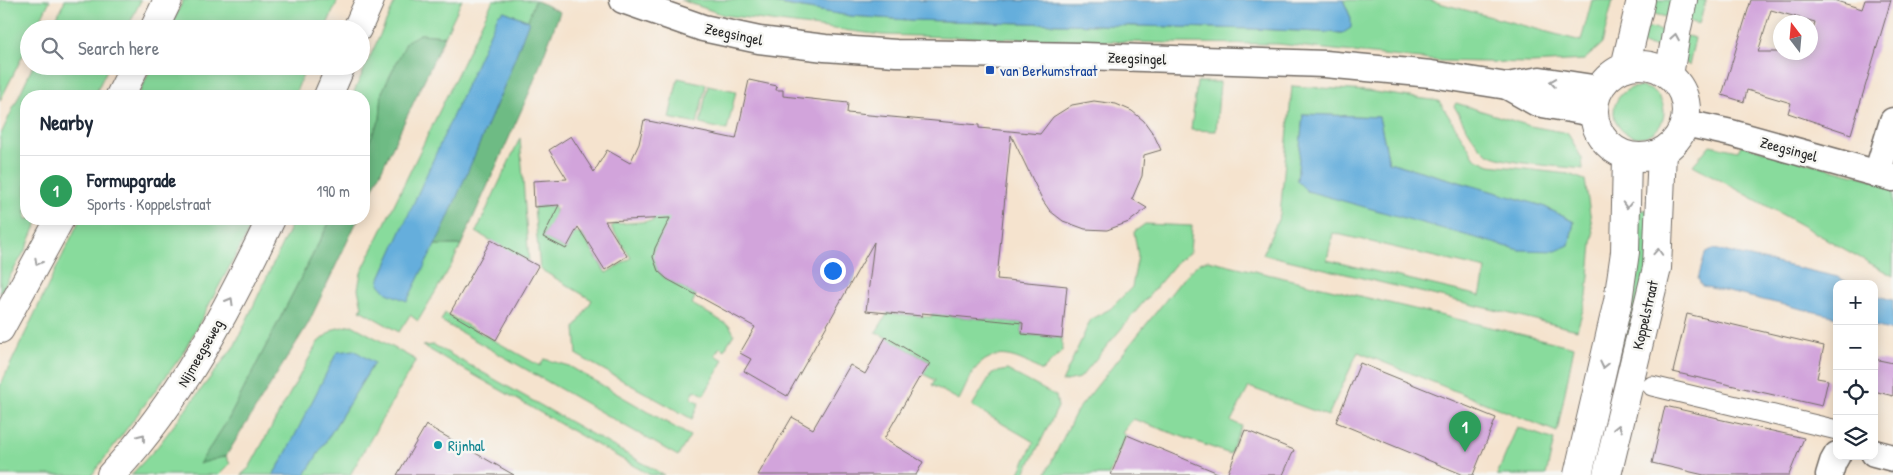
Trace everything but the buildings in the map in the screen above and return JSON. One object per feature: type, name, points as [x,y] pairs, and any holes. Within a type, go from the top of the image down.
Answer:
[{"type":"street","points":[[158,20],[168,0]]},
{"type":"street","points":[[361,20],[370,0]]},
{"type":"street","name":"Zeegsingel","points":[[623,0],[703,28],[759,40],[825,48],[896,53],[1092,56],[1325,64],[1431,74],[1507,86],[1540,80],[1596,101]]},
{"type":"street","points":[[1625,67],[1641,0]]},
{"type":"street","points":[[1669,75],[1676,28],[1683,0]]},
{"type":"street","points":[[1640,65],[1656,68],[1669,75],[1677,83],[1684,97],[1686,112],[1685,122],[1680,134],[1672,144],[1662,152],[1639,158],[1627,156],[1610,147],[1603,140],[1595,123],[1596,101],[1606,80],[1614,72],[1625,67],[1640,65]]},
{"type":"street","points":[[123,90],[130,75]]},
{"type":"street","points":[[331,90],[337,75]]},
{"type":"street","points":[[1885,176],[1893,121]]},
{"type":"street","name":"Zeegsingel","points":[[1685,122],[1885,176]]},
{"type":"street","name":"Koppelstraat","points":[[1607,475],[1657,268],[1662,152]]},
{"type":"street","name":"Koppelstraat","points":[[1578,475],[1618,301],[1625,252],[1627,156]]},
{"type":"street","points":[[0,330],[57,225]]},
{"type":"street","name":"Nijmeegseweg","points":[[112,475],[175,395],[234,296],[267,225]]},
{"type":"street","points":[[1652,386],[1833,429]]},
{"type":"street","points":[[1878,454],[1893,458]]},
{"type":"street","points":[[1829,475],[1834,460]]},
{"type":"green space","points":[[0,0],[50,0],[40,20],[20,20],[20,61],[0,101]]},
{"type":"green space","points":[[65,0],[141,0],[131,20],[55,20]]},
{"type":"green space","points":[[183,0],[338,0],[329,20],[174,20]]},
{"type":"green space","points":[[396,0],[462,0],[445,36],[420,34],[382,92],[380,120],[370,140],[370,90],[355,90],[362,75],[370,75],[370,57]]},
{"type":"green space","points":[[493,0],[535,0],[529,21],[504,11],[380,278],[426,263],[435,245],[461,245],[452,264],[418,321],[410,315],[399,332],[360,310],[362,307],[358,289],[361,273]]},
{"type":"green space","points":[[535,0],[560,12],[530,91],[461,245],[435,245],[505,84]]},
{"type":"green space","points":[[681,0],[755,0],[850,16],[909,20],[1343,33],[1351,18],[1343,0],[1428,0],[1581,41],[1592,0],[1613,0],[1602,44],[1584,60],[1531,63],[1439,61],[1278,44],[1167,43],[882,35],[724,15]]},
{"type":"green space","points":[[1648,0],[1677,0],[1671,18],[1645,12]]},
{"type":"green space","points":[[1693,0],[1706,0],[1699,24],[1687,21]]},
{"type":"green space","points":[[1642,26],[1667,32],[1663,48],[1640,44]]},
{"type":"green space","points":[[420,34],[445,36],[370,194],[370,140],[380,119],[382,92],[407,41]]},
{"type":"green space","points":[[1683,35],[1695,38],[1689,66],[1680,57]]},
{"type":"green space","points":[[29,75],[104,75],[97,90],[22,90]]},
{"type":"green space","points":[[148,75],[303,75],[297,90],[141,90]]},
{"type":"green space","points":[[678,78],[706,84],[697,124],[669,118]]},
{"type":"green space","points":[[1197,82],[1220,82],[1216,131],[1191,130]]},
{"type":"green space","points":[[708,85],[736,91],[727,130],[700,124]]},
{"type":"green space","points":[[1292,86],[1367,91],[1439,101],[1475,158],[1490,165],[1568,174],[1585,180],[1593,234],[1587,296],[1577,330],[1263,254],[1280,215]],"holes":[[[1303,114],[1379,117],[1389,162],[1543,206],[1574,222],[1569,245],[1297,181]],[[1333,233],[1486,269],[1480,296],[1327,260]]]},
{"type":"green space","points":[[1634,87],[1644,87],[1657,94],[1664,107],[1664,117],[1657,130],[1644,137],[1634,137],[1625,133],[1618,126],[1614,117],[1614,107],[1618,98],[1625,91]]},
{"type":"green space","points":[[20,94],[20,225],[36,225],[26,249],[0,293],[0,136]]},
{"type":"green space","points":[[1456,103],[1530,126],[1568,133],[1582,159],[1583,169],[1516,162],[1491,155],[1479,146],[1471,135],[1454,106]]},
{"type":"green space","points":[[520,138],[529,263],[476,232]]},
{"type":"green space","points":[[1710,145],[1738,151],[1741,145],[1893,185],[1893,276],[1693,165]]},
{"type":"green space","points":[[652,198],[691,206],[655,248],[654,258],[658,271],[664,277],[696,295],[692,304],[730,326],[734,334],[724,350],[720,347],[715,355],[724,360],[704,395],[695,390],[691,398],[699,403],[692,419],[577,355],[575,328],[592,300],[540,269],[534,207],[555,206],[555,214],[543,237],[566,249],[575,232],[582,235],[606,273],[631,258],[611,227],[615,224],[653,221]]},
{"type":"green space","points":[[1636,210],[1654,210],[1651,261],[1603,475],[1583,475]]},
{"type":"green space","points":[[1145,224],[1192,226],[1190,252],[1178,261],[1080,378],[1062,382],[1091,319],[1110,309],[1132,287],[1138,256],[1134,232]]},
{"type":"green space","points":[[77,225],[250,225],[245,238],[182,355],[92,475],[0,475],[0,386]]},
{"type":"green space","points":[[291,225],[328,225],[228,420],[200,463],[226,456],[230,464],[219,475],[131,475],[158,446],[235,345]]},
{"type":"green space","points":[[328,225],[355,225],[308,324],[226,456],[199,464],[228,420]]},
{"type":"green space","points":[[1208,260],[1574,347],[1557,432],[1358,352],[1328,416],[1249,387],[1231,421],[1242,426],[1230,454],[1133,419],[1122,433],[1126,435],[1109,475],[1045,475],[1076,412],[1185,276],[1199,263]]},
{"type":"green space","points":[[445,313],[540,366],[544,359],[569,366],[690,436],[678,456],[441,321]]},
{"type":"green space","points":[[888,313],[931,317],[932,314],[1023,323],[1022,334],[1062,338],[1062,351],[1042,371],[1015,358],[998,356],[989,358],[981,363],[973,372],[959,400],[932,385],[935,380],[923,374],[930,362],[876,332]]},
{"type":"green space","points":[[352,325],[416,360],[350,475],[305,475],[374,363],[283,459],[273,475],[241,475],[249,468],[318,342],[334,329]]},
{"type":"green space","points":[[434,345],[664,475],[650,475],[423,346]]},
{"type":"green space","points":[[1007,370],[1056,396],[1058,407],[1024,475],[1018,475],[1034,442],[972,406],[992,373]]},
{"type":"green space","points":[[1517,427],[1554,440],[1546,475],[1497,475]]},
{"type":"water","points":[[756,0],[1343,0],[1351,18],[1351,28],[1343,33],[909,20],[850,16]]},
{"type":"water","points":[[504,11],[529,21],[505,84],[444,227],[407,301],[387,293],[379,284],[380,278],[498,15]]},
{"type":"water","points":[[1303,114],[1379,117],[1389,162],[1543,206],[1574,222],[1569,245],[1556,251],[1519,250],[1307,191],[1297,181]]},
{"type":"water","points":[[1714,249],[1838,277],[1844,280],[1833,280],[1833,316],[1702,286],[1698,279],[1705,254]]},
{"type":"water","points":[[1878,296],[1893,300],[1893,331],[1878,327]]},
{"type":"water","points":[[354,350],[374,363],[305,475],[273,475],[337,352]]},
{"type":"place","name":"van Berkumstraat","points":[[990,70]]},
{"type":"place","name":"Rijnhal","points":[[438,445]]},
{"type":"place","name":"Formupgrade","points":[[1465,452]]}]
